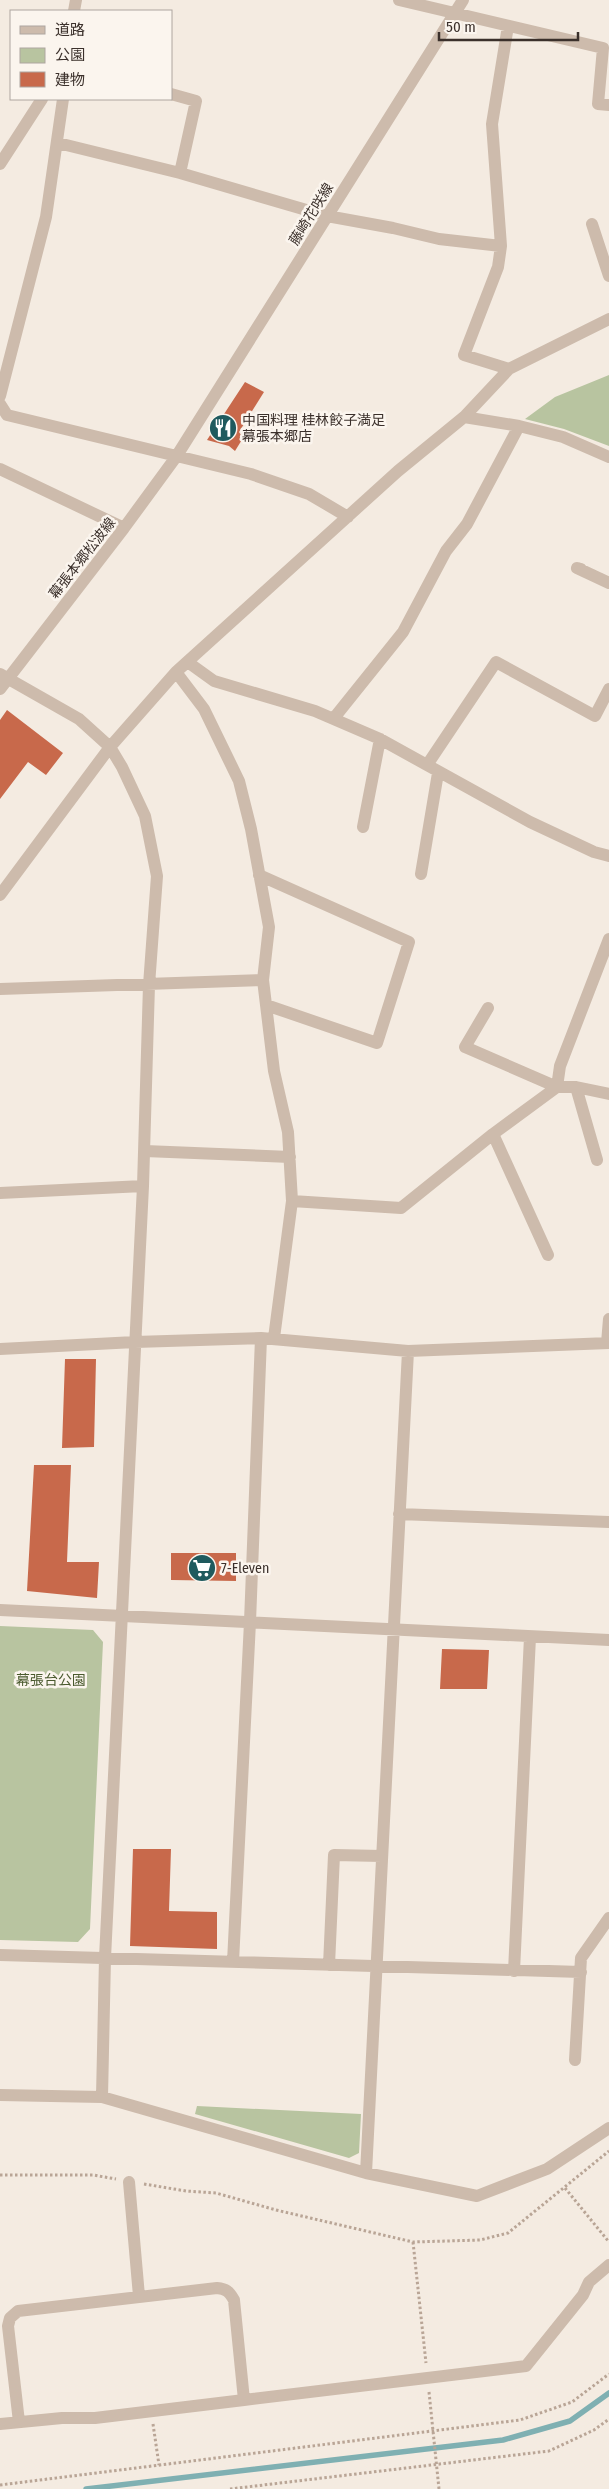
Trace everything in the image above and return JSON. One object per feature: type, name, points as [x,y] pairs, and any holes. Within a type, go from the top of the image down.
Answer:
[{"type":"street","points":[[399,0],[603,48],[598,104],[609,105]]},
{"type":"street","name":"藤崎花咲線","points":[[184,443],[464,0]]},
{"type":"street","points":[[508,26],[492,124],[501,246],[498,267],[464,355],[509,369]]},
{"type":"street","points":[[172,94],[196,101],[180,173]]},
{"type":"street","points":[[0,164],[41,100]]},
{"type":"street","points":[[0,396],[46,217],[63,100]]},
{"type":"street","points":[[58,143],[180,173],[327,216],[393,228],[439,239],[501,246]]},
{"type":"street","points":[[592,224],[609,276]]},
{"type":"street","points":[[0,895],[110,747],[176,672],[189,663],[398,471],[464,417],[509,369],[609,320]]},
{"type":"street","points":[[0,404],[7,415],[251,474],[309,494],[348,517]]},
{"type":"street","points":[[464,417],[519,426],[563,438],[609,457]]},
{"type":"street","points":[[334,718],[403,632],[446,551],[467,524],[519,426]]},
{"type":"street","name":"幕張本郷松波線","points":[[0,689],[4,676],[124,528],[176,457],[184,443]]},
{"type":"street","points":[[0,469],[124,528]]},
{"type":"street","points":[[581,569],[577,568],[609,583]]},
{"type":"street","points":[[427,765],[496,662],[595,716],[609,689]]},
{"type":"street","points":[[189,663],[214,682],[334,718],[380,739],[438,773],[530,822],[594,852],[609,856]]},
{"type":"street","points":[[176,672],[204,709],[238,781],[252,829],[269,926],[263,980],[274,1071],[288,1132],[292,1201],[268,1338],[250,1622],[233,1962]]},
{"type":"street","points":[[4,676],[79,719],[110,747],[122,767],[145,816],[157,876],[149,985],[145,1151],[105,1958],[102,2097]]},
{"type":"street","points":[[363,827],[380,739]]},
{"type":"street","points":[[421,874],[438,773]]},
{"type":"street","points":[[259,876],[409,942],[377,1043],[266,1005]]},
{"type":"street","points":[[292,1201],[401,1208],[492,1134],[557,1087],[560,1066],[609,939]]},
{"type":"street","points":[[0,988],[149,985],[263,980]]},
{"type":"street","points":[[488,1008],[465,1046],[557,1087],[576,1087],[609,1094]]},
{"type":"street","points":[[576,1087],[597,1160]]},
{"type":"street","points":[[492,1134],[548,1255]]},
{"type":"street","points":[[145,1151],[290,1157]]},
{"type":"street","points":[[0,1193],[143,1186]]},
{"type":"street","points":[[0,1349],[268,1338],[408,1351],[608,1343],[609,1319]]},
{"type":"street","points":[[366,2174],[408,1351]]},
{"type":"street","points":[[399,1514],[609,1522]]},
{"type":"street","points":[[0,1610],[609,1640]]},
{"type":"street","points":[[514,1971],[530,1637]]},
{"type":"street","points":[[329,1965],[334,1855],[382,1856]]},
{"type":"street","points":[[575,2060],[581,1958],[609,1918]]},
{"type":"street","points":[[0,1955],[581,1972]]},
{"type":"street","points":[[0,2095],[102,2097],[366,2174],[477,2196],[547,2169],[609,2128]]},
{"type":"street","points":[[129,2182],[139,2296]]},
{"type":"street","points":[[0,2424],[62,2418],[94,2418],[526,2366],[583,2296],[589,2282],[609,2265]]},
{"type":"street","points":[[19,2422],[8,2326],[13,2314],[18,2310],[217,2288],[226,2290],[234,2300],[244,2400]]},
{"type":"path","points":[[0,2175],[93,2175],[186,2191],[216,2192],[276,2210],[413,2242],[480,2240],[508,2233],[609,2151]]},
{"type":"path","points":[[565,2188],[609,2242]]},
{"type":"path","points":[[413,2242],[439,2489]]},
{"type":"path","points":[[0,2485],[434,2433],[520,2420],[572,2402],[609,2374]]},
{"type":"path","points":[[151,2411],[159,2465]]},
{"type":"path","points":[[230,2489],[436,2462],[549,2451],[594,2430],[609,2419]]},
{"type":"green space","points":[[609,375],[609,446],[564,429],[525,419],[555,397]]},
{"type":"green space","name":"幕張台公園","points":[[0,1626],[93,1630],[103,1642],[90,1929],[78,1942],[0,1940]]},
{"type":"green space","points":[[197,2106],[361,2114],[359,2153],[349,2158],[195,2114]]},
{"type":"building","points":[[245,382],[264,392],[239,432],[243,438],[235,451],[229,446],[207,440]]},
{"type":"building","points":[[7,710],[63,753],[46,775],[28,762],[0,799],[0,720]]},
{"type":"building","points":[[65,1359],[96,1359],[94,1447],[62,1448]]},
{"type":"building","points":[[34,1465],[71,1465],[67,1562],[99,1562],[97,1598],[27,1591]]},
{"type":"building","points":[[171,1553],[236,1553],[236,1581],[171,1580]]},
{"type":"building","points":[[442,1649],[489,1650],[487,1689],[440,1689]]},
{"type":"building","points":[[133,1849],[171,1849],[169,1911],[217,1912],[217,1949],[130,1946]]},
{"type":"waterway","points":[[86,2489],[503,2440],[570,2421],[609,2393]]},
{"type":"place","name":"中国料理 桂林餃子満足 幕張本郷店","points":[[223,428]]},
{"type":"place","name":"7-Eleven","points":[[202,1568]]}]
